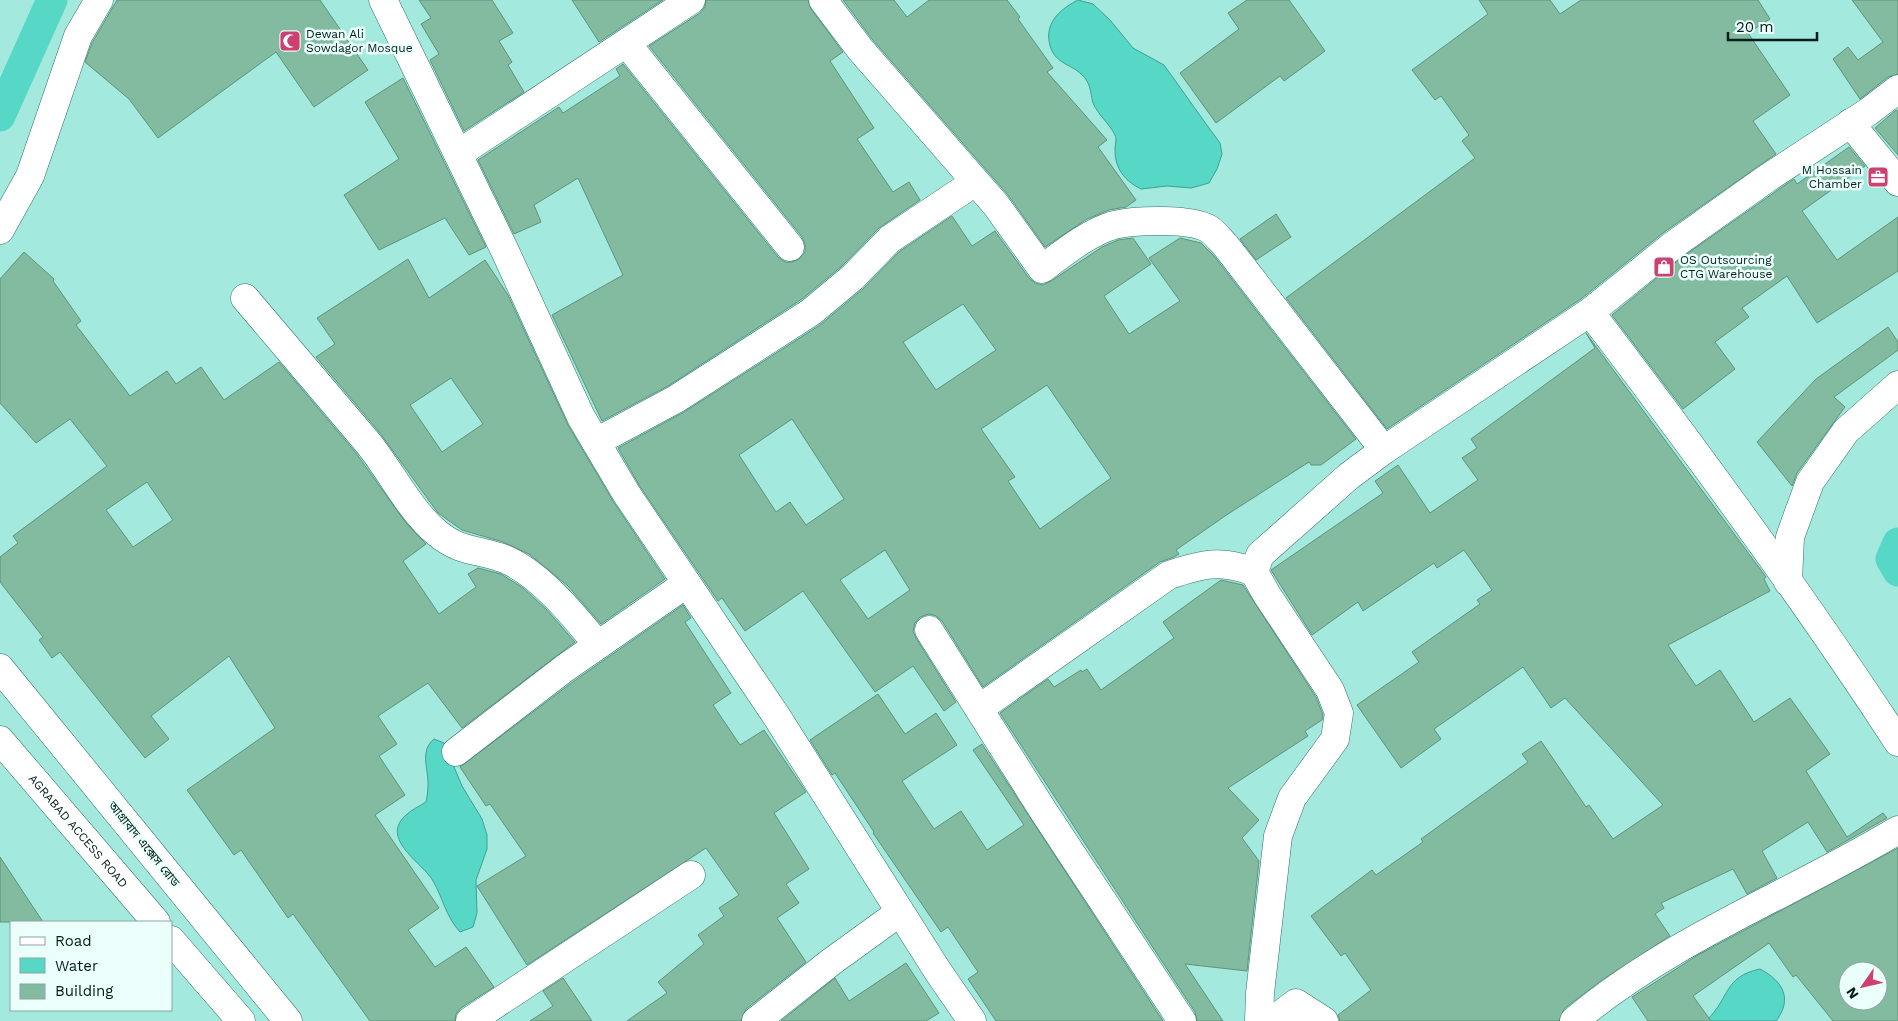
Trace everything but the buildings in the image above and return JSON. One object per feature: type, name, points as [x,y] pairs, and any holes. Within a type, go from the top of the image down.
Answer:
[{"type":"street","points":[[0,230],[30,176],[78,36],[99,0]]},
{"type":"street","points":[[382,0],[458,154],[582,417],[596,442],[686,584],[777,717],[900,912],[972,1021]]},
{"type":"street","points":[[458,154],[691,0]]},
{"type":"street","points":[[823,0],[867,56],[996,205],[1042,269],[1074,246],[1113,225],[1148,220],[1184,223],[1209,229],[1226,246],[1384,450]]},
{"type":"street","points":[[627,44],[790,247]]},
{"type":"street","points":[[1254,572],[1260,554],[1349,476],[1384,450],[1590,312],[1672,246],[1898,89]]},
{"type":"street","points":[[1850,123],[1898,182]]},
{"type":"street","points":[[596,442],[676,398],[811,312],[853,277],[890,239],[975,182]]},
{"type":"street","points":[[245,298],[368,444],[412,504],[437,533],[465,550],[507,560],[532,577],[574,616],[598,645]]},
{"type":"street","points":[[1590,312],[1664,408],[1788,582],[1898,742]]},
{"type":"street","points":[[1788,582],[1790,537],[1810,482],[1846,430],[1898,384]]},
{"type":"street","points":[[980,708],[1170,575],[1199,566],[1224,564],[1233,564],[1254,572],[1267,596],[1330,690],[1339,713],[1335,739],[1292,798],[1278,836],[1260,992],[1259,1021]]},
{"type":"street","points":[[456,752],[598,645],[686,584]]},
{"type":"street","points":[[929,630],[1044,812],[1182,1021]]},
{"type":"street","name":"আগ্রাবাদ এক্সেস রোড","points":[[0,668],[288,1021]]},
{"type":"street","name":"AGRABAD ACCESS ROAD","points":[[0,740],[155,921]]},
{"type":"street","points":[[1574,1021],[1598,1001],[1662,957],[1738,915],[1841,864],[1898,830]]},
{"type":"street","points":[[470,1021],[690,875]]},
{"type":"street","points":[[756,1021],[830,962],[900,912]]},
{"type":"street","points":[[172,941],[241,1021]]},
{"type":"street","points":[[1272,1021],[1296,1003],[1324,1021]]},
{"type":"water","points":[[1078,0],[1093,4],[1110,20],[1133,48],[1164,65],[1220,143],[1222,154],[1217,169],[1209,183],[1191,188],[1167,186],[1141,189],[1122,174],[1115,157],[1115,135],[1095,107],[1087,81],[1077,70],[1055,56],[1051,49],[1049,34],[1053,21],[1061,11]]},
{"type":"water","points":[[434,739],[444,743],[462,786],[482,819],[487,835],[487,849],[476,880],[477,913],[473,927],[460,932],[451,920],[433,881],[400,842],[397,833],[399,824],[406,815],[426,802],[428,780],[426,755],[429,744]]},
{"type":"water","points":[[1760,969],[1775,979],[1783,991],[1784,1005],[1776,1021],[1706,1021],[1739,977]]},
{"type":"waterway","points":[[0,116],[52,0]]},
{"type":"waterway","points":[[1898,543],[1891,559],[1898,571]]},
{"type":"place","name":"Dewan Ali Sowdagor Mosque","points":[[290,41]]},
{"type":"place","name":"M Hossain Chamber","points":[[1878,177]]},
{"type":"place","name":"OS Outsourcing CTG Warehouse","points":[[1664,267]]}]
